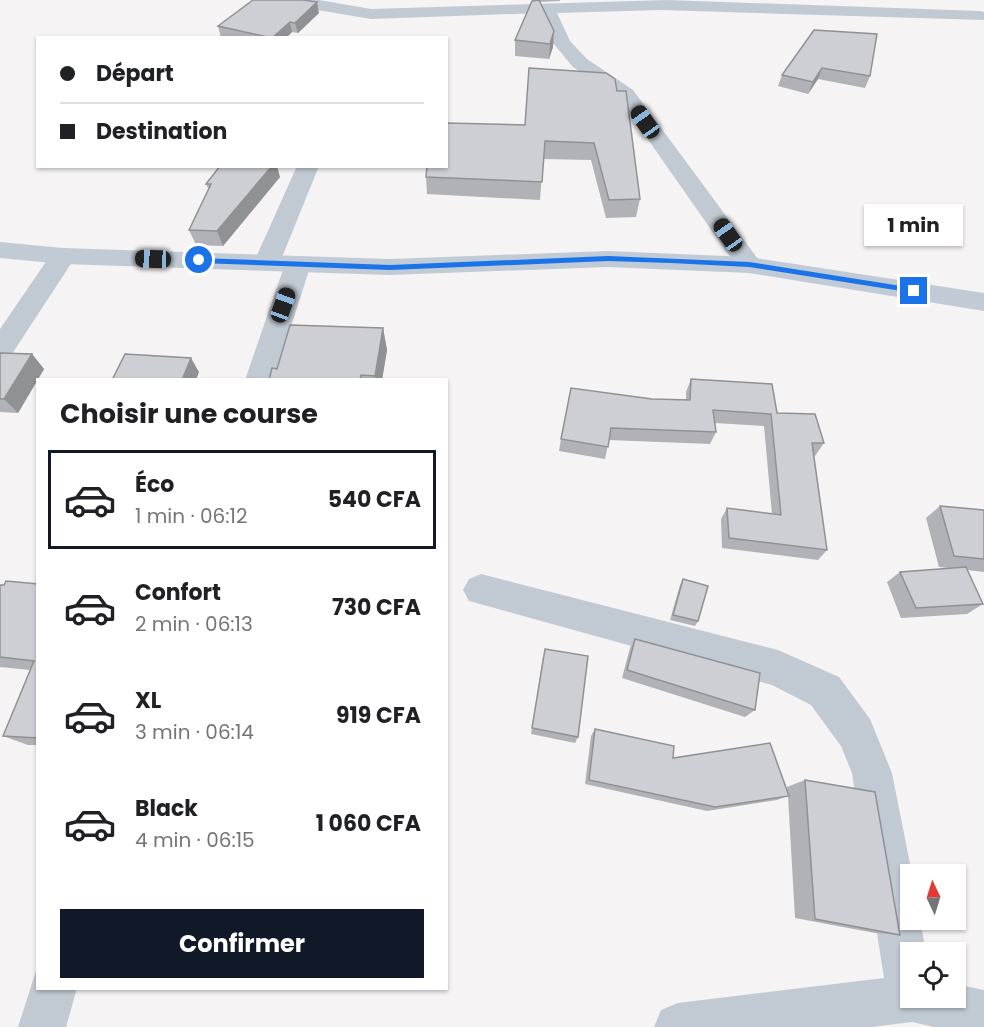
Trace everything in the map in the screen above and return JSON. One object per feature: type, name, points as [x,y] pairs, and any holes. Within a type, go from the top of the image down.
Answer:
[{"type":"street","points":[[288,0],[368,22],[469,4],[546,8],[661,5],[980,15]]},
{"type":"street","points":[[546,8],[562,43],[580,63],[626,94],[749,265]]},
{"type":"street","points":[[267,262],[307,168]]},
{"type":"street","points":[[0,250],[63,256],[390,267],[608,259],[749,265],[984,302]]},
{"type":"street","points":[[0,350],[63,256]]},
{"type":"street","points":[[260,378],[298,264]]},
{"type":"street","points":[[481,590],[778,669],[825,691],[856,733],[873,773],[902,942]]},
{"type":"street","points":[[42,1027],[52,990]]},
{"type":"street","points":[[678,1027],[900,997]]},
{"type":"street","points":[[960,1008],[984,1014]]},
{"type":"building","points":[[253,0],[317,2],[295,23],[290,22],[274,36],[263,36],[218,26]]},
{"type":"building","points":[[539,0],[554,31],[550,44],[515,40],[532,1]]},
{"type":"building","points":[[814,30],[877,34],[870,76],[822,68],[813,82],[782,75]]},
{"type":"building","points":[[529,68],[606,73],[615,79],[617,91],[626,91],[640,199],[609,200],[594,143],[545,141],[542,182],[426,177],[427,168],[448,168],[448,123],[525,125]]},
{"type":"building","points":[[218,168],[270,168],[217,231],[189,230],[211,184],[206,184]]},
{"type":"building","points":[[290,325],[383,328],[375,376],[270,378],[272,368],[277,369]]},
{"type":"building","points":[[0,353],[32,354],[4,399],[0,399]]},
{"type":"building","points":[[125,354],[191,358],[183,378],[113,378]]},
{"type":"building","points":[[691,379],[772,384],[777,413],[815,414],[824,443],[812,443],[827,550],[729,538],[727,508],[781,515],[771,414],[713,410],[716,432],[611,428],[608,447],[561,439],[571,388],[652,399],[690,400]]},
{"type":"building","points":[[940,506],[984,510],[984,559],[954,556]]},
{"type":"building","points":[[966,567],[983,604],[916,608],[900,572]]},
{"type":"building","points":[[683,579],[708,586],[698,621],[673,615]]},
{"type":"building","points":[[6,581],[36,584],[36,738],[3,736],[34,661],[0,657],[0,585],[4,585]]},
{"type":"building","points":[[635,639],[760,673],[755,710],[627,670]]},
{"type":"building","points":[[545,649],[588,656],[578,737],[532,728]]},
{"type":"building","points":[[595,729],[674,746],[673,758],[770,743],[789,796],[715,807],[589,780]]},
{"type":"building","points":[[805,780],[875,792],[900,935],[815,919]]},
{"type":"route","points":[[199,260],[390,267],[608,259],[671,261],[749,265],[914,291]]}]
